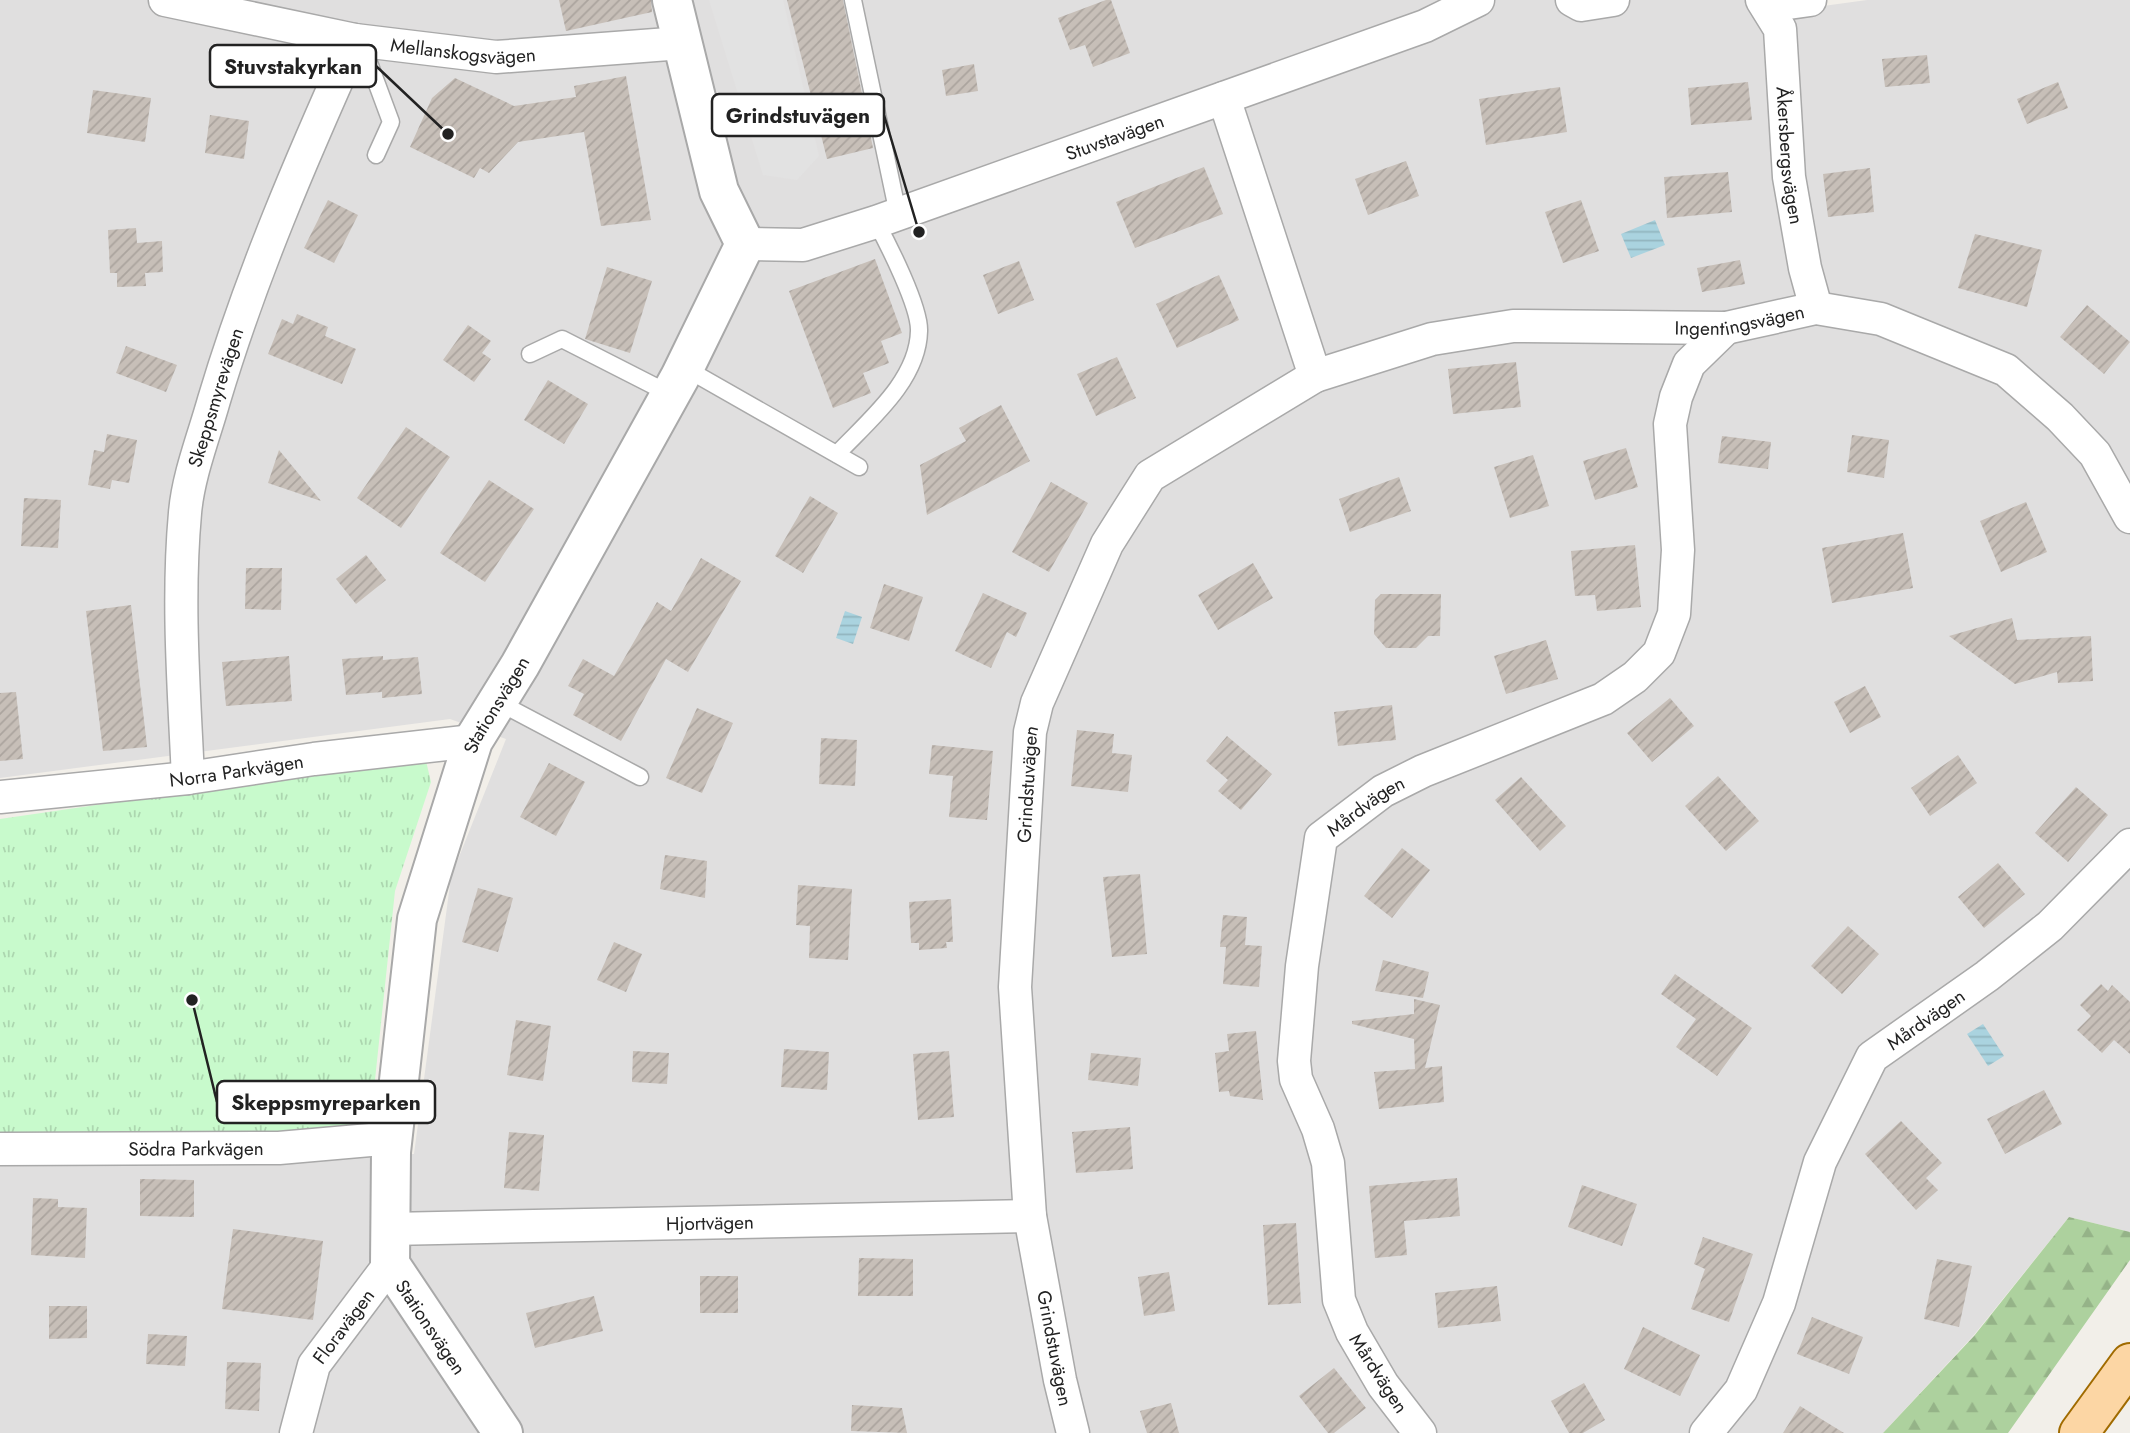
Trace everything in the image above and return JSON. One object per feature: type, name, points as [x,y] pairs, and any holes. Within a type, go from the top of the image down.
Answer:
[{"type":"main road","points":[[2079,1433],[2130,1363]]},
{"type":"street","name":"Mellanskogsvägen","points":[[165,0],[358,41],[496,57],[682,43]]},
{"type":"street","points":[[672,0],[719,191],[745,244]]},
{"type":"street","name":"Stuvstavägen","points":[[745,244],[803,246],[1425,26],[1478,0]]},
{"type":"street","points":[[1572,0],[1581,5],[1614,0]]},
{"type":"street","name":"Åkersbergsvägen","points":[[1810,0],[1764,3],[1780,29],[1789,177],[1805,268],[1816,308]]},
{"type":"street","name":"Skeppsmyrevägen","points":[[188,778],[181,609],[185,510],[204,435],[252,283],[298,165],[358,41]]},
{"type":"street","points":[[1224,98],[1315,376]]},
{"type":"street","name":"Stationsvägen","points":[[503,1433],[390,1247],[393,1138],[417,919],[473,741],[498,702],[677,381],[745,244]]},
{"type":"street","name":"Ingentingsvägen","points":[[1315,376],[1432,339],[1513,326],[1726,328],[1816,308],[1881,319],[2006,370],[2060,417],[2095,454],[2130,517]]},
{"type":"street","name":"Mårdvägen","points":[[1420,1433],[1383,1385],[1352,1332],[1339,1300],[1328,1163],[1318,1129],[1296,1079],[1294,1061],[1302,966],[1321,838],[1383,791],[1423,771],[1603,699],[1635,677],[1659,653],[1674,614],[1678,550],[1670,424],[1676,397],[1689,364],[1726,328]]},
{"type":"street","name":"Grindstuvägen","points":[[1073,1433],[1059,1380],[1030,1216],[1014,987],[1030,732],[1037,703],[1107,544],[1150,476],[1315,376]]},
{"type":"street","name":"Norra Parkvägen","points":[[0,797],[188,778],[314,759],[473,741]]},
{"type":"street","name":"Mårdvägen","points":[[1706,1433],[1741,1390],[1779,1303],[1820,1162],[1872,1057],[1987,976],[2050,926],[2130,845]]},
{"type":"street","name":"Södra Parkvägen","points":[[0,1149],[279,1148],[393,1138]]},
{"type":"street","name":"Hjortvägen","points":[[390,1247],[1030,1216]]},
{"type":"street","name":"Floravägen","points":[[296,1433],[314,1366],[390,1247]]},
{"type":"lane","points":[[837,454],[903,379],[915,354],[919,330],[887,218],[853,0]]},
{"type":"lane","points":[[358,41],[391,122],[376,155]]},
{"type":"lane","points":[[530,354],[562,339],[677,381],[837,454],[859,467]]},
{"type":"lane","points":[[498,702],[640,777]]},
{"type":"shaded area","points":[[0,0],[1793,0],[1794,10],[1867,0],[2130,0],[2130,1232],[2069,1217],[1973,1336],[1883,1433],[0,1433],[0,1153],[414,1154],[451,877],[506,739],[450,719],[0,778]]},
{"type":"shaded area","points":[[709,0],[783,0],[819,156],[797,180],[763,175]]},
{"type":"green space","points":[[398,761],[426,761],[431,782],[395,891],[372,1108],[363,1123],[343,1134],[0,1132],[0,819]]},
{"type":"green space","points":[[2069,1217],[2130,1232],[2130,1260],[2008,1433],[1883,1433],[1974,1336]]},
{"type":"water","points":[[1655,220],[1665,245],[1631,258],[1621,234]]},
{"type":"water","points":[[845,611],[862,617],[853,644],[836,638]]},
{"type":"water","points":[[1983,1024],[2004,1056],[1988,1066],[1967,1034]]},
{"type":"building","points":[[559,0],[651,0],[652,12],[566,31]]},
{"type":"building","points":[[787,0],[843,0],[873,148],[827,159]]},
{"type":"building","points":[[1111,0],[1130,53],[1093,67],[1085,45],[1070,50],[1058,18]]},
{"type":"building","points":[[1927,55],[1930,83],[1885,87],[1882,59]]},
{"type":"building","points":[[974,64],[978,91],[946,96],[942,70]]},
{"type":"building","points":[[626,76],[651,220],[601,226],[584,132],[518,142],[489,173],[480,168],[474,178],[410,147],[432,98],[455,78],[514,106],[576,97],[574,86]]},
{"type":"building","points":[[1748,82],[1752,120],[1691,125],[1688,88]]},
{"type":"building","points":[[2058,82],[2068,108],[2027,124],[2017,99]]},
{"type":"building","points":[[1560,87],[1567,132],[1486,145],[1479,99]]},
{"type":"building","points":[[93,90],[151,98],[145,142],[87,133]]},
{"type":"building","points":[[210,115],[249,121],[244,159],[205,153]]},
{"type":"building","points":[[1406,161],[1419,196],[1368,215],[1355,179]]},
{"type":"building","points":[[1204,167],[1223,214],[1135,248],[1116,202]]},
{"type":"building","points":[[1870,168],[1874,212],[1828,217],[1823,174]]},
{"type":"building","points":[[1728,172],[1732,212],[1667,218],[1664,177]]},
{"type":"building","points":[[328,200],[358,215],[334,263],[304,248]]},
{"type":"building","points":[[1581,200],[1599,251],[1563,263],[1545,212]]},
{"type":"building","points":[[136,228],[137,243],[162,241],[163,272],[145,273],[146,286],[117,287],[117,273],[110,273],[108,230]]},
{"type":"building","points":[[1975,234],[2042,250],[2027,307],[1958,288]]},
{"type":"building","points":[[875,259],[902,333],[881,341],[889,363],[863,373],[871,393],[833,408],[789,291]]},
{"type":"building","points":[[1740,260],[1745,284],[1702,292],[1697,268]]},
{"type":"building","points":[[1019,261],[1034,300],[998,314],[983,275]]},
{"type":"building","points":[[607,267],[652,281],[630,353],[585,339]]},
{"type":"building","points":[[1219,275],[1239,320],[1177,348],[1156,304]]},
{"type":"building","points":[[2087,305],[2130,342],[2104,374],[2060,337]]},
{"type":"building","points":[[297,314],[328,327],[325,336],[356,349],[342,384],[268,354],[282,319],[293,324]]},
{"type":"building","points":[[468,325],[491,341],[482,353],[491,359],[474,382],[443,360]]},
{"type":"building","points":[[126,346],[177,365],[166,392],[116,373]]},
{"type":"building","points":[[1117,357],[1136,398],[1096,416],[1077,374]]},
{"type":"building","points":[[1516,362],[1521,407],[1453,414],[1448,369]]},
{"type":"building","points":[[548,380],[588,404],[564,444],[524,420]]},
{"type":"building","points":[[1001,405],[1030,461],[927,515],[920,465],[966,441],[959,428]]},
{"type":"building","points":[[406,427],[450,457],[401,528],[357,498]]},
{"type":"building","points":[[107,434],[137,440],[129,483],[112,480],[110,489],[88,485],[94,450],[104,452]]},
{"type":"building","points":[[1852,435],[1889,440],[1884,478],[1847,472]]},
{"type":"building","points":[[1722,436],[1771,442],[1768,469],[1718,463]]},
{"type":"building","points":[[1626,448],[1638,487],[1595,500],[1583,461]]},
{"type":"building","points":[[279,450],[321,501],[268,483]]},
{"type":"building","points":[[1533,455],[1549,506],[1510,518],[1494,467]]},
{"type":"building","points":[[1399,477],[1411,511],[1350,532],[1339,499]]},
{"type":"building","points":[[489,480],[534,509],[485,582],[440,553]]},
{"type":"building","points":[[1051,482],[1088,503],[1049,572],[1012,552]]},
{"type":"building","points":[[810,496],[838,513],[803,573],[775,556]]},
{"type":"building","points":[[24,498],[61,500],[58,548],[21,546]]},
{"type":"building","points":[[2026,502],[2047,552],[2001,572],[1980,521]]},
{"type":"building","points":[[1903,533],[1913,588],[1832,603],[1822,548]]},
{"type":"building","points":[[1635,545],[1641,607],[1597,611],[1595,595],[1575,596],[1571,551]]},
{"type":"building","points":[[366,555],[386,580],[356,604],[336,579]]},
{"type":"building","points":[[701,558],[741,581],[688,672],[666,659],[621,741],[573,715],[584,694],[568,686],[583,659],[614,676],[657,602],[671,611]]},
{"type":"building","points":[[1253,563],[1273,598],[1218,630],[1198,595]]},
{"type":"building","points":[[246,568],[282,568],[281,610],[245,609]]},
{"type":"building","points":[[884,584],[923,597],[909,641],[870,628]]},
{"type":"building","points":[[983,593],[1027,613],[1016,637],[1007,632],[991,668],[955,651]]},
{"type":"building","points":[[1381,594],[1441,594],[1440,636],[1428,636],[1416,648],[1386,648],[1374,634],[1375,600]]},
{"type":"building","points":[[131,605],[147,747],[103,751],[86,611]]},
{"type":"building","points":[[2012,618],[2017,640],[2091,636],[2093,681],[2058,683],[2057,672],[2015,684],[1949,636]]},
{"type":"building","points":[[1546,640],[1558,679],[1506,694],[1494,656]]},
{"type":"building","points":[[289,656],[292,701],[226,706],[222,662]]},
{"type":"building","points":[[383,656],[383,660],[418,657],[422,694],[382,698],[382,692],[346,695],[342,659]]},
{"type":"building","points":[[1865,686],[1881,717],[1850,733],[1834,702]]},
{"type":"building","points":[[16,692],[23,759],[0,761],[0,693]]},
{"type":"building","points":[[1670,698],[1694,726],[1652,762],[1627,733]]},
{"type":"building","points":[[1392,705],[1396,740],[1338,746],[1334,712]]},
{"type":"building","points":[[697,708],[733,723],[702,793],[666,778]]},
{"type":"building","points":[[1077,730],[1114,734],[1112,753],[1132,755],[1128,792],[1071,786]]},
{"type":"building","points":[[1227,736],[1272,774],[1241,810],[1218,791],[1228,780],[1206,761]]},
{"type":"building","points":[[821,738],[857,740],[855,786],[819,784]]},
{"type":"building","points":[[932,745],[993,751],[987,820],[949,817],[953,776],[929,774]]},
{"type":"building","points":[[1958,755],[1977,783],[1930,816],[1911,788]]},
{"type":"building","points":[[549,763],[585,782],[556,836],[520,817]]},
{"type":"building","points":[[1718,776],[1759,821],[1726,851],[1685,806]]},
{"type":"building","points":[[1521,777],[1566,826],[1540,851],[1495,800]]},
{"type":"building","points":[[2076,787],[2108,815],[2068,862],[2035,833]]},
{"type":"building","points":[[1402,848],[1430,870],[1392,918],[1364,896]]},
{"type":"building","points":[[665,855],[707,861],[705,898],[660,889]]},
{"type":"building","points":[[1998,863],[2025,894],[1984,928],[1958,897]]},
{"type":"building","points":[[1140,874],[1147,954],[1112,957],[1103,877]]},
{"type":"building","points":[[798,885],[852,889],[848,960],[809,958],[810,926],[796,925]]},
{"type":"building","points":[[478,888],[513,898],[498,952],[462,942]]},
{"type":"building","points":[[951,899],[953,942],[946,942],[947,948],[919,950],[919,943],[911,943],[909,902]]},
{"type":"building","points":[[1223,915],[1247,917],[1245,945],[1262,946],[1259,987],[1223,984],[1226,947],[1220,947]]},
{"type":"building","points":[[1848,926],[1879,954],[1842,994],[1811,966]]},
{"type":"building","points":[[614,942],[642,954],[626,992],[597,980]]},
{"type":"building","points":[[1383,960],[1429,972],[1423,998],[1375,991]]},
{"type":"building","points":[[1675,974],[1752,1028],[1717,1076],[1676,1047],[1696,1019],[1661,994]]},
{"type":"building","points":[[2101,984],[2108,991],[2112,985],[2130,1002],[2130,1054],[2114,1040],[2102,1053],[2077,1030],[2091,1016],[2080,1005]]},
{"type":"building","points":[[1414,999],[1440,1005],[1425,1068],[1442,1066],[1444,1102],[1379,1109],[1374,1072],[1415,1069],[1414,1039],[1352,1024],[1352,1021],[1414,1014]]},
{"type":"building","points":[[516,1020],[551,1026],[543,1081],[507,1075]]},
{"type":"building","points":[[1256,1031],[1263,1100],[1230,1096],[1229,1091],[1219,1092],[1215,1053],[1229,1051],[1227,1034]]},
{"type":"building","points":[[784,1049],[829,1052],[827,1090],[781,1087]]},
{"type":"building","points":[[633,1051],[669,1053],[667,1084],[632,1082]]},
{"type":"building","points":[[949,1051],[954,1117],[918,1120],[913,1054]]},
{"type":"building","points":[[1091,1053],[1141,1058],[1138,1086],[1088,1080]]},
{"type":"building","points":[[2044,1090],[2062,1124],[2005,1154],[1987,1119]]},
{"type":"building","points":[[1901,1121],[1942,1163],[1926,1178],[1938,1190],[1916,1210],[1865,1154]]},
{"type":"building","points":[[1130,1127],[1133,1169],[1076,1173],[1072,1132]]},
{"type":"building","points":[[509,1132],[544,1135],[539,1191],[504,1188]]},
{"type":"building","points":[[1457,1178],[1460,1216],[1404,1221],[1407,1255],[1375,1258],[1369,1186]]},
{"type":"building","points":[[140,1179],[194,1180],[194,1217],[140,1216]]},
{"type":"building","points":[[1582,1185],[1637,1204],[1622,1246],[1568,1227]]},
{"type":"building","points":[[33,1198],[58,1199],[58,1207],[87,1208],[85,1258],[31,1255]]},
{"type":"building","points":[[1296,1223],[1301,1303],[1268,1305],[1263,1225]]},
{"type":"building","points":[[233,1229],[323,1241],[313,1320],[222,1309]]},
{"type":"building","points":[[1703,1237],[1753,1254],[1729,1322],[1691,1309],[1705,1269],[1694,1264]]},
{"type":"building","points":[[859,1258],[913,1259],[913,1296],[858,1296]]},
{"type":"building","points":[[1937,1259],[1972,1266],[1959,1327],[1924,1319]]},
{"type":"building","points":[[1169,1272],[1175,1311],[1144,1316],[1138,1277]]},
{"type":"building","points":[[700,1276],[738,1276],[738,1313],[700,1313]]},
{"type":"building","points":[[1497,1286],[1501,1321],[1438,1328],[1435,1293]]},
{"type":"building","points":[[594,1296],[603,1331],[535,1348],[526,1313]]},
{"type":"building","points":[[49,1306],[87,1306],[87,1338],[49,1339]]},
{"type":"building","points":[[1812,1317],[1863,1337],[1849,1374],[1797,1354]]},
{"type":"building","points":[[1643,1327],[1700,1355],[1680,1396],[1624,1369]]},
{"type":"building","points":[[148,1334],[187,1336],[185,1366],[146,1364]]},
{"type":"building","points":[[227,1362],[261,1363],[259,1411],[225,1409]]},
{"type":"building","points":[[1334,1368],[1366,1408],[1334,1433],[1328,1433],[1299,1396]]},
{"type":"building","points":[[1584,1383],[1605,1420],[1583,1433],[1569,1433],[1551,1401]]},
{"type":"building","points":[[1171,1403],[1179,1433],[1147,1433],[1140,1411]]},
{"type":"building","points":[[852,1405],[902,1408],[907,1433],[851,1431]]},
{"type":"building","points":[[1800,1406],[1844,1433],[1783,1433]]},
{"type":"place","name":"Stuvstakyrkan","points":[[448,134]]},
{"type":"place","name":"Grindstuvägen","points":[[919,232]]},
{"type":"place","name":"Skeppsmyreparken","points":[[192,1000]]}]
